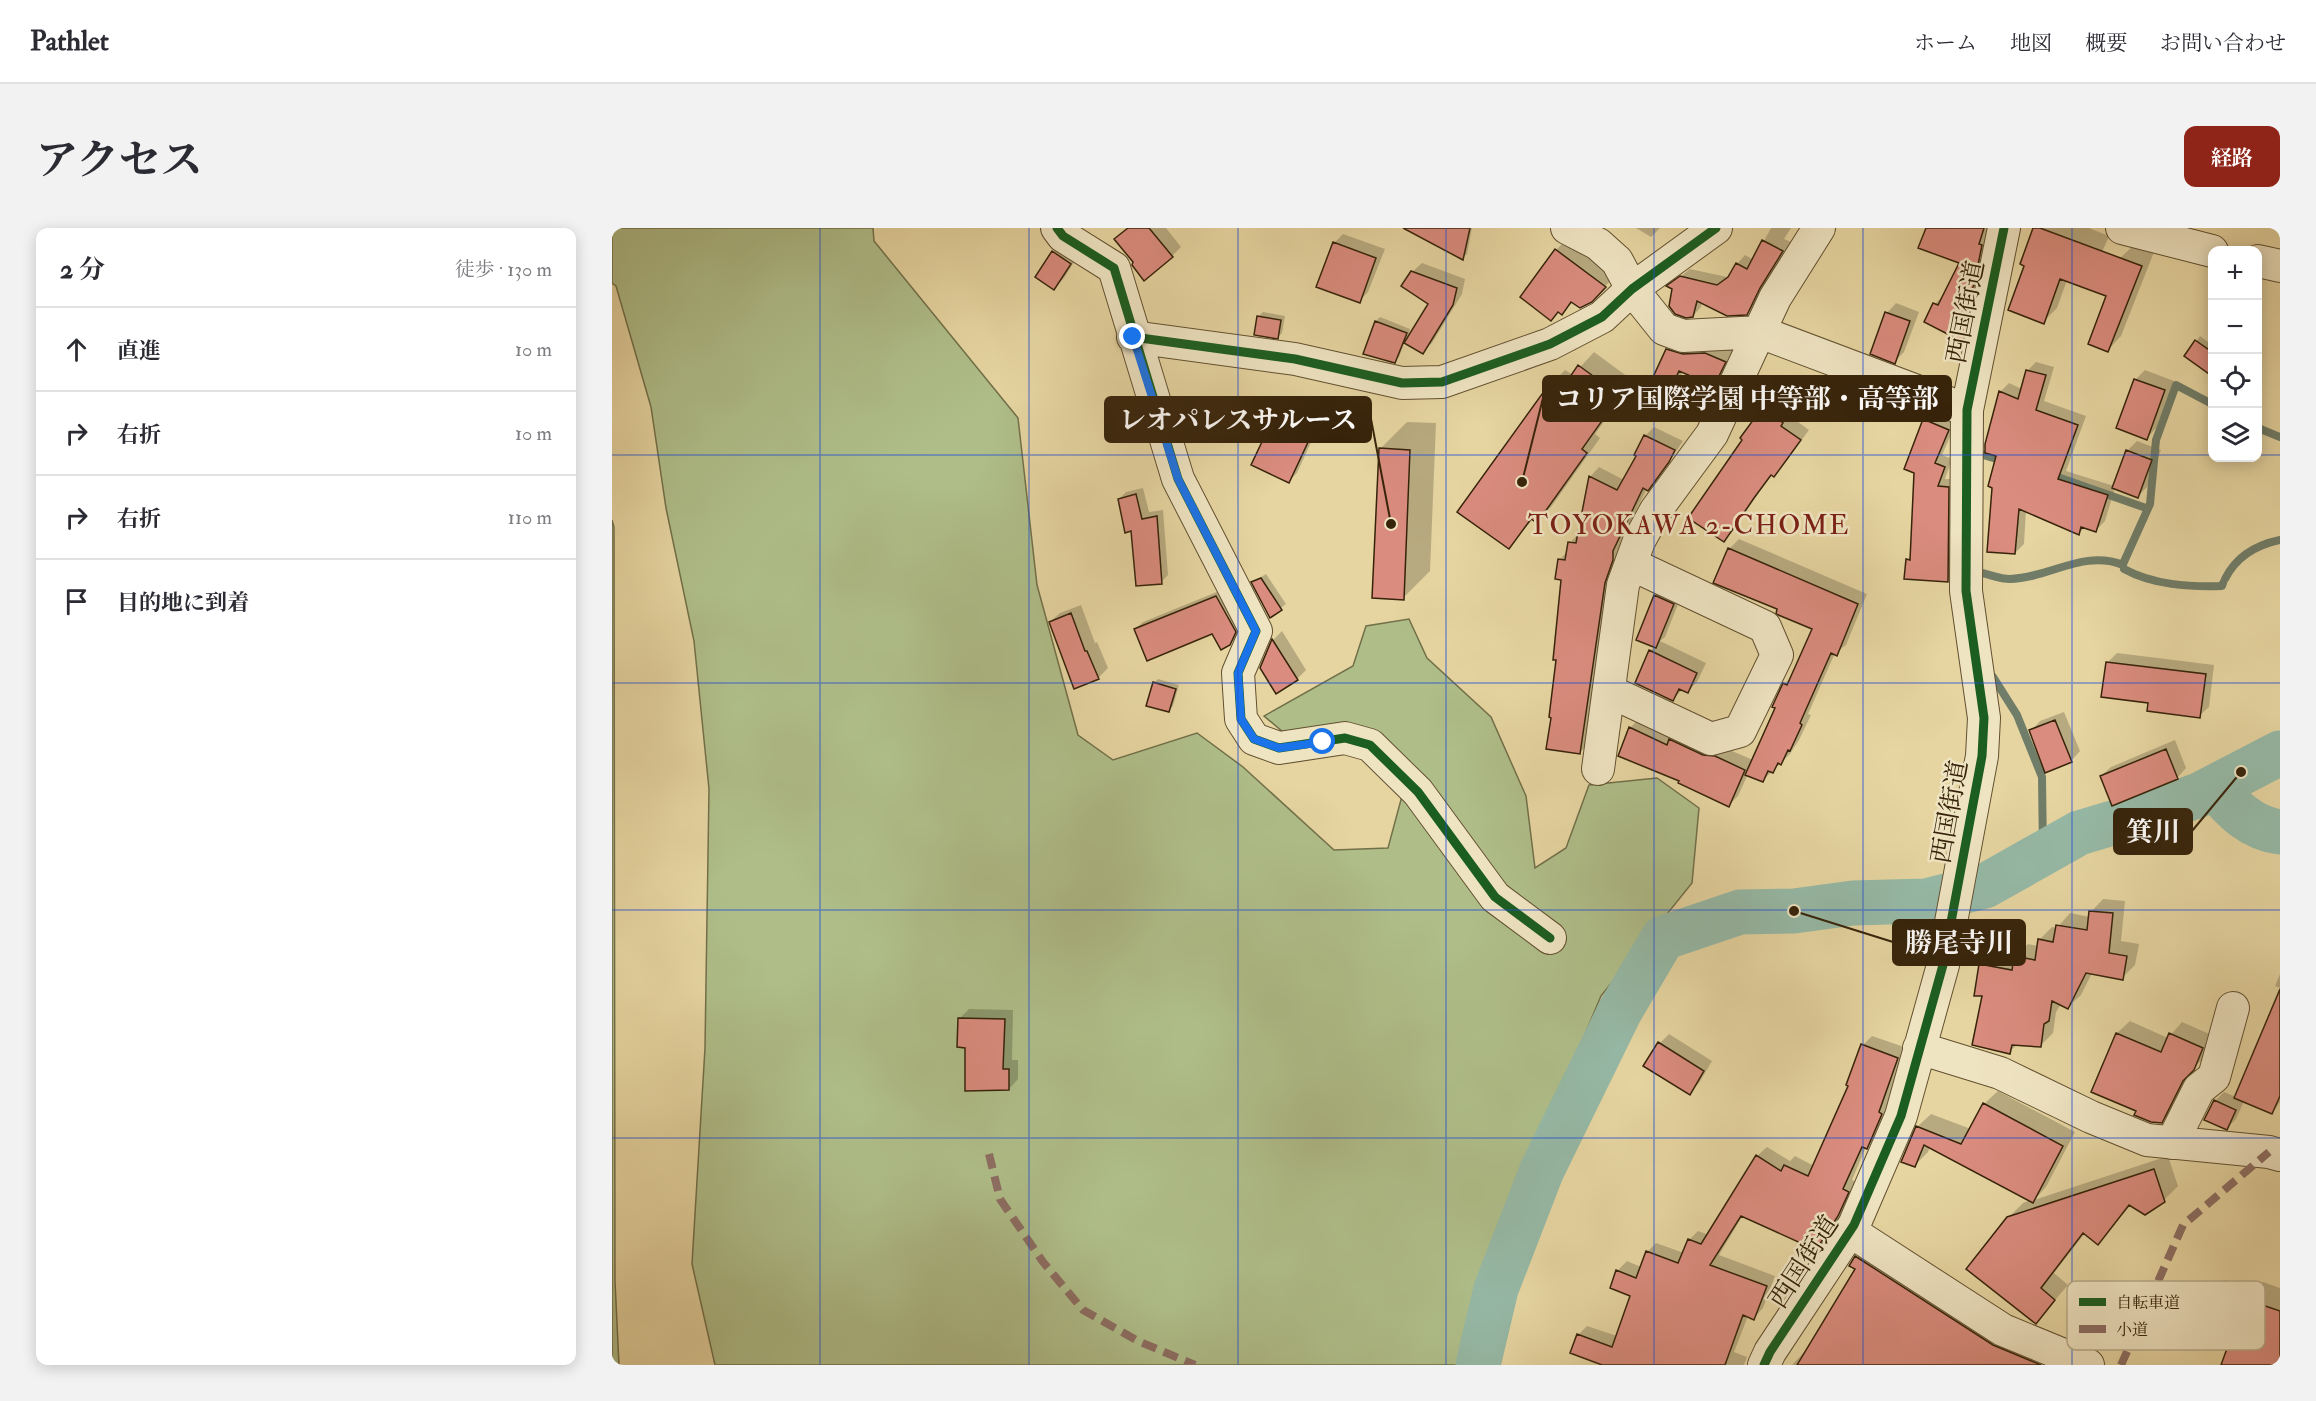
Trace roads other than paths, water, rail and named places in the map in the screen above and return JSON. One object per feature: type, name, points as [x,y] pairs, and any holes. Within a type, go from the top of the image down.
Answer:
[{"type":"street","points":[[1057,228],[1063,237],[1114,268],[1133,337],[1178,479],[1256,631],[1238,673],[1241,719],[1254,739],[1279,748],[1345,738],[1370,745],[1418,792],[1496,897],[1550,938]]},
{"type":"street","points":[[1567,228],[1598,244],[1617,261],[1632,289],[1664,329],[1683,336],[1760,332],[1967,410]]},
{"type":"street","points":[[1133,337],[1295,359],[1402,383],[1442,382],[1550,344],[1602,317],[1632,289],[1716,228]]},
{"type":"street","points":[[1598,769],[1623,585],[1639,541],[1656,510],[1713,434],[1775,298],[1819,228]]},
{"type":"street","name":"西国街道","points":[[1764,1365],[1850,1231],[1901,1116],[1942,965],[1982,756],[1984,718],[1966,591],[1967,410],[2004,228]]},
{"type":"street","points":[[2122,228],[2208,250]]},
{"type":"street","points":[[1609,691],[1711,739],[1740,731],[1777,655],[1765,627],[1631,564]]},
{"type":"street","points":[[2172,1143],[2199,1089],[2214,1077],[2233,1008]]},
{"type":"street","points":[[1919,1048],[2000,1073],[2091,1117],[2147,1140],[2270,1152],[2280,1155]]},
{"type":"street","points":[[1850,1231],[2003,1330],[2088,1365]]},
{"type":"waterway","points":[[2123,564],[2150,504],[2156,440],[2176,385],[2208,402]]},
{"type":"waterway","points":[[2262,430],[2280,437]]},
{"type":"waterway","points":[[1980,454],[2003,461]]},
{"type":"waterway","points":[[2049,474],[2146,508]]},
{"type":"waterway","points":[[2225,579],[2235,564],[2248,553],[2280,540]]},
{"type":"waterway","points":[[1982,573],[2010,579],[2094,560],[2123,565]]},
{"type":"waterway","points":[[2124,569],[2147,579],[2172,584],[2222,586],[2223,583]]},
{"type":"waterway","points":[[1993,677],[2017,715],[2042,777],[2043,854]]},
{"type":"waterway","points":[[1478,1365],[1496,1289],[1542,1170],[1620,1011],[1663,938],[1740,912],[1794,911],[1853,903],[1926,901],[1985,886],[2079,833],[2136,818],[2199,795],[2280,753]]},
{"type":"waterway","points":[[2215,787],[2228,803],[2251,822],[2280,832]]},
{"type":"place","name":"コリア国際学園 中等部・高等部","points":[[1522,482]]},
{"type":"place","name":"レオパレスサルース","points":[[1391,524]]},
{"type":"place","name":"箕川","points":[[2241,772]]},
{"type":"place","name":"勝尾寺川","points":[[1794,911]]},
{"type":"district","name":"TOYOKAWA 2-CHOME","points":[[1689,525]]}]
